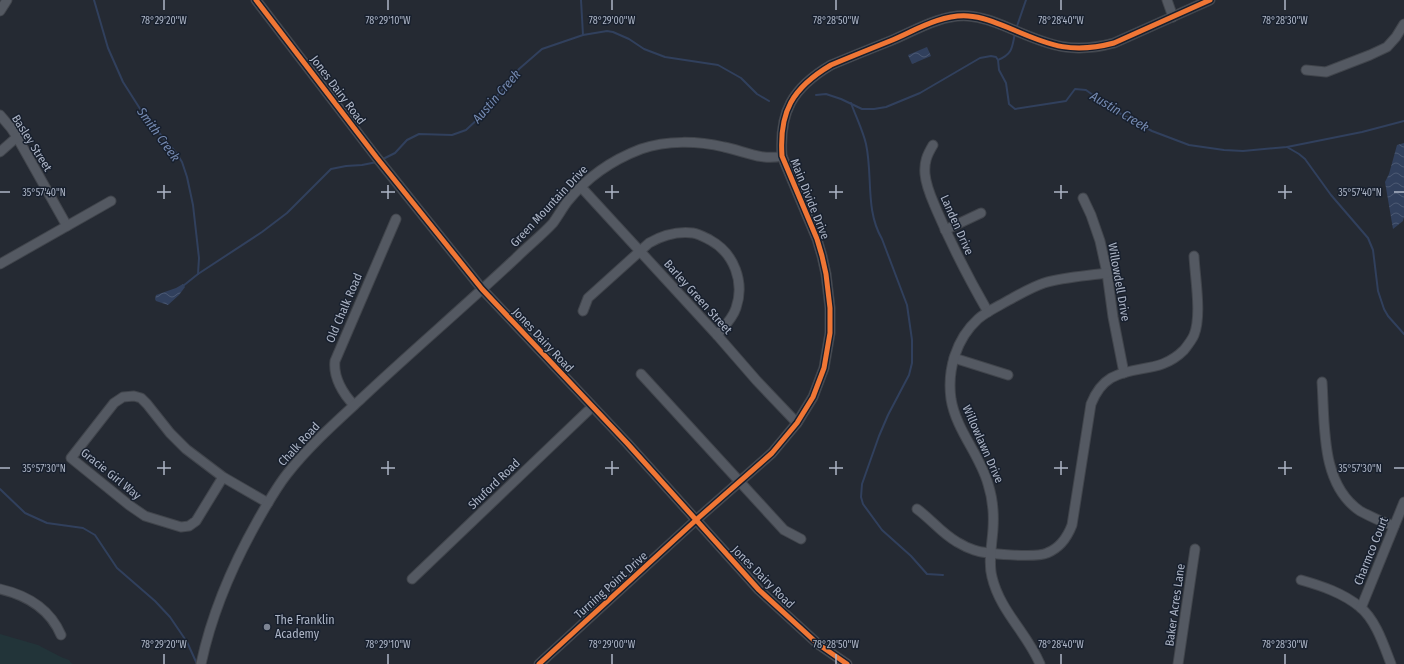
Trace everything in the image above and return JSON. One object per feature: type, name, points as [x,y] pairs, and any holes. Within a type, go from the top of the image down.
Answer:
[{"type":"street","points":[[0,11],[7,0]]},
{"type":"street","name":"Jones Dairy Road","points":[[256,0],[380,161],[482,289],[759,590],[818,644],[847,664]]},
{"type":"street","points":[[1167,0],[1173,17]]},
{"type":"street","name":"Main Divide Drive","points":[[696,520],[772,454],[797,423],[813,397],[824,368],[830,333],[830,308],[826,274],[817,239],[782,156],[782,128],[791,101],[800,88],[816,75],[839,62],[942,19],[967,16],[982,18],[1042,42],[1075,49],[1100,47],[1114,43],[1210,0]]},
{"type":"street","points":[[1306,70],[1326,72],[1370,55],[1387,47],[1396,37],[1404,24]]},
{"type":"street","name":"Basley Street","points":[[0,115],[17,137],[67,226]]},
{"type":"street","points":[[0,152],[17,137]]},
{"type":"street","name":"Green Mountain Drive","points":[[482,289],[552,224],[568,202],[597,171],[616,160],[643,149],[670,143],[703,143],[725,147],[759,157],[774,158],[782,156]]},
{"type":"street","name":"Landen Drive","points":[[933,145],[926,157],[926,186],[965,272],[988,312]]},
{"type":"street","name":"Barley Green Street","points":[[581,187],[717,335],[756,381],[797,423]]},
{"type":"street","name":"Willowdell Drive","points":[[1083,198],[1091,215],[1100,242],[1107,273],[1112,317],[1124,373]]},
{"type":"street","points":[[0,264],[111,201]]},
{"type":"street","points":[[945,230],[981,213]]},
{"type":"street","name":"Old Chalk Road","points":[[354,405],[349,400],[338,381],[334,370],[335,361],[396,219]]},
{"type":"street","points":[[583,311],[588,298],[649,243],[670,234],[682,232],[694,233],[703,236],[725,251],[738,274],[739,296],[736,309],[717,335]]},
{"type":"street","points":[[917,509],[929,518],[947,536],[973,550],[991,553],[1035,555],[1046,554],[1063,542],[1072,525],[1091,404],[1095,394],[1103,384],[1111,378],[1124,373],[1162,365],[1176,357],[1194,336],[1198,319],[1194,256]]},
{"type":"street","name":"Willowlawn Drive","points":[[1040,664],[1035,653],[1004,606],[995,588],[991,575],[993,527],[991,493],[983,469],[958,422],[954,410],[950,384],[951,371],[954,358],[966,334],[978,319],[988,312],[1032,288],[1045,283],[1074,277],[1107,273]]},
{"type":"street","name":"Chalk Road","points":[[201,664],[214,616],[229,576],[268,503],[286,475],[298,460],[354,405],[482,289]]},
{"type":"street","points":[[954,358],[1008,375]]},
{"type":"street","points":[[642,374],[784,530],[801,540]]},
{"type":"street","points":[[1322,382],[1326,445],[1330,467],[1335,479],[1345,495],[1359,510],[1375,519],[1394,526]]},
{"type":"street","name":"Gracie Girl Way","points":[[222,477],[196,521],[189,526],[181,527],[146,516],[129,505],[71,458],[114,403],[123,397],[134,396],[141,398],[147,404],[170,433],[186,449],[222,477],[268,503]]},
{"type":"street","name":"Shuford Road","points":[[412,580],[592,407]]},
{"type":"street","name":"Charmco Court","points":[[1361,608],[1404,502]]},
{"type":"street","name":"Turning Point Drive","points":[[539,664],[696,520]]},
{"type":"street","name":"Baker Acres Lane","points":[[1178,664],[1195,549]]},
{"type":"street","points":[[1301,580],[1343,596],[1361,608],[1374,625],[1382,640],[1391,664]]},
{"type":"street","points":[[0,589],[11,591],[33,602],[50,616],[55,622],[61,635]]},
{"type":"shaded area","points":[[0,634],[38,645],[69,660],[73,664],[0,664]]},
{"type":"water","points":[[927,47],[931,56],[912,64],[908,55]]},
{"type":"water","points":[[1404,143],[1404,217],[1403,221],[1393,229],[1385,182],[1389,174],[1397,145]]},
{"type":"water","points":[[183,284],[185,287],[168,305],[156,301],[156,295]]},
{"type":"waterway","name":"Smith Creek","points":[[94,0],[108,48],[123,82],[144,115],[182,162],[193,205],[199,258],[198,274]]},
{"type":"waterway","points":[[581,0],[583,35]]},
{"type":"waterway","points":[[1016,29],[1026,0]]},
{"type":"waterway","name":"Austin Creek","points":[[383,159],[395,153],[407,140],[419,134],[452,135],[466,130],[480,117],[519,69],[542,49],[583,35],[607,31],[629,39],[644,49],[665,57],[718,65],[741,78],[757,94],[769,101]]},
{"type":"waterway","points":[[998,60],[1007,55],[1011,50],[1015,33]]},
{"type":"waterway","name":"Austin Creek","points":[[816,95],[826,94],[862,109],[886,107],[920,93],[980,58],[991,56],[996,57],[998,60],[999,70],[1006,83],[1009,104],[1015,109],[1066,101],[1075,89],[1086,90],[1112,109],[1152,131],[1189,145],[1243,151],[1287,147],[1362,132],[1404,121]]},
{"type":"waterway","points":[[851,103],[866,144],[873,216],[907,305],[912,340],[912,363],[909,375],[879,436],[862,484],[861,497],[863,504],[882,530],[911,556],[927,574],[943,575]]},
{"type":"waterway","points":[[1287,147],[1305,159],[1331,195],[1368,238],[1373,250],[1378,291],[1384,309],[1388,316],[1404,334]]},
{"type":"waterway","name":"Austin Creek","points":[[183,286],[198,274],[262,232],[287,213],[331,169],[377,162]]},
{"type":"waterway","points":[[0,489],[25,513],[47,523],[83,528],[95,535],[117,568],[155,601],[170,617],[187,642],[197,664]]},
{"type":"cycle path","points":[[256,0],[377,158],[482,289],[627,443],[759,590],[818,644],[847,664]]},
{"type":"cycle path","points":[[539,664],[696,520],[772,453],[797,423],[813,397],[824,368],[830,333],[830,308],[826,274],[817,239],[782,156],[783,126],[786,114],[798,92],[806,83],[831,65],[938,20],[958,16],[980,18],[1051,44],[1062,47],[1086,48],[1114,43],[1210,0]]},
{"type":"place","name":"The Franklin Academy","points":[[267,627]]}]
